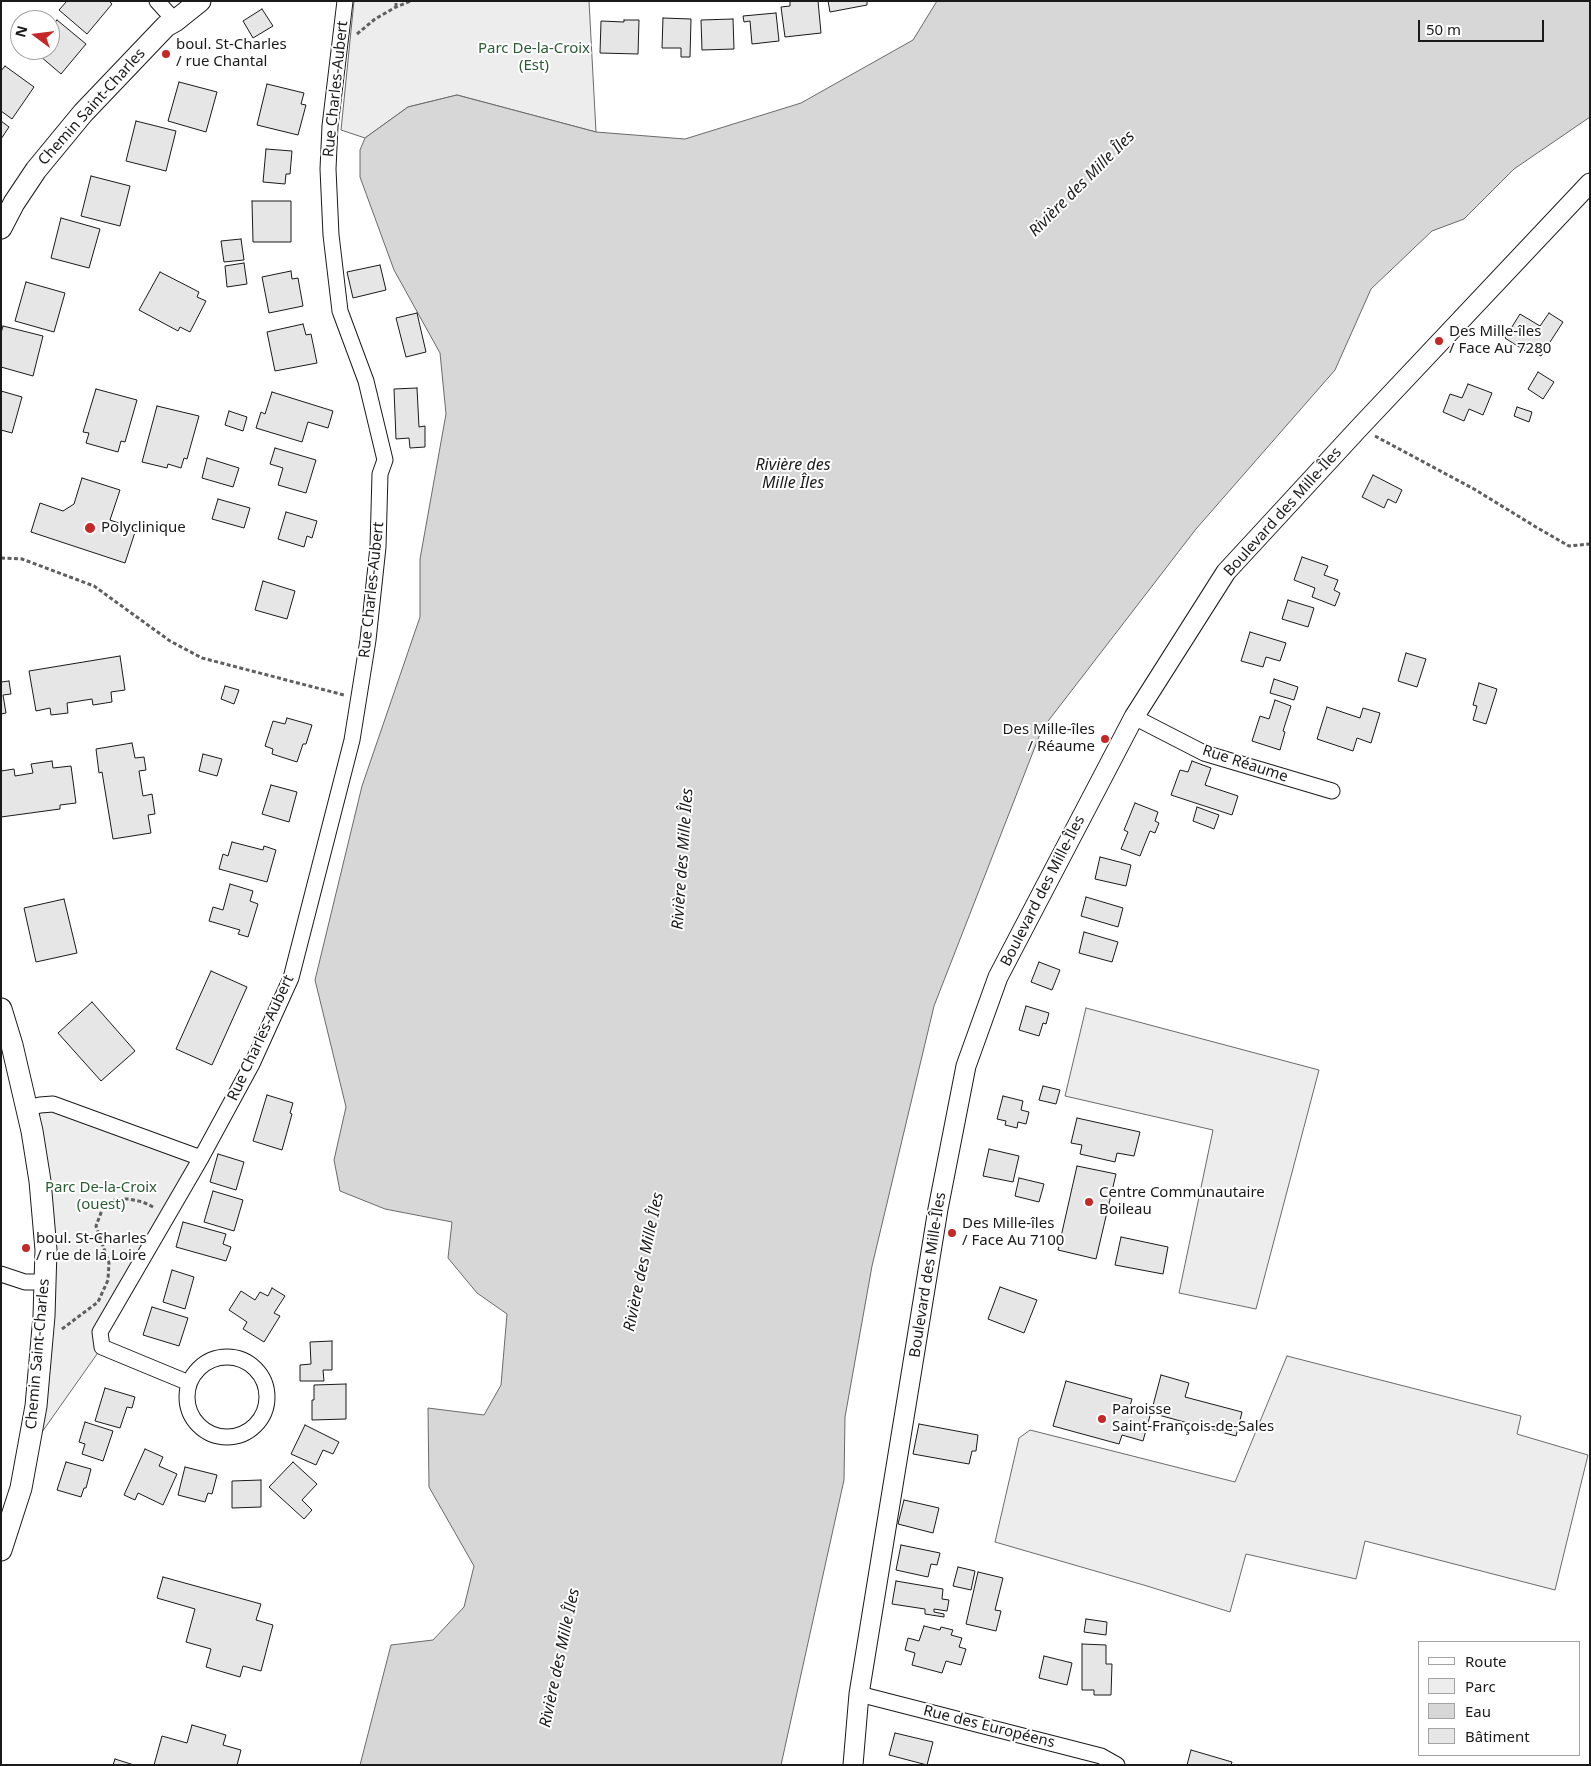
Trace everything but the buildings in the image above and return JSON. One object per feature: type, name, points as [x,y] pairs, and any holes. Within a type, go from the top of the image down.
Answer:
[{"type":"main road","name":"Chemin Saint-Charles","points":[[1,228],[14,203],[36,170],[70,129],[166,26],[200,1]]},
{"type":"main road","name":"Chemin Saint-Charles","points":[[1,1010],[28,1108],[37,1158],[46,1250],[42,1348],[37,1397],[21,1488],[1,1550]]},
{"type":"street","points":[[157,1],[175,21]]},
{"type":"street","name":"Rue Charles-Aubert","points":[[189,1384],[102,1347],[100,1332],[201,1158],[252,1064],[291,978],[352,740],[368,640],[378,546],[380,474],[385,460],[366,381],[340,311],[331,235],[328,169],[330,126],[345,1]]},
{"type":"street","name":"Boulevard des Mille-Îles","points":[[853,1765],[859,1694],[938,1210],[966,1066],[998,977],[1134,717],[1226,572],[1590,183]]},
{"type":"street","name":"Rue Réaume","points":[[1134,717],[1204,753],[1332,791]]},
{"type":"street","points":[[28,1108],[53,1104],[201,1158]]},
{"type":"street","points":[[1,1274],[25,1282],[46,1282]]},
{"type":"street","points":[[228,1357],[241,1360],[252,1366],[260,1375],[265,1386],[267,1399],[264,1413],[246,1433],[232,1437],[218,1437],[206,1432],[195,1423],[188,1411],[186,1397],[189,1384],[195,1372],[204,1364],[216,1358],[228,1357]]},
{"type":"street","name":"Rue des Européens","points":[[859,1694],[1102,1756],[1117,1765]]},
{"type":"path","points":[[396,1],[396,7]]},
{"type":"path","points":[[339,49],[375,19],[411,1]]},
{"type":"path","points":[[1359,428],[1474,489],[1536,528],[1569,546],[1590,544]]},
{"type":"path","points":[[1,558],[22,559],[94,586],[170,640],[202,658],[359,698]]},
{"type":"path","points":[[42,1348],[98,1302],[108,1280],[109,1263],[96,1226],[102,1210],[108,1204],[118,1199],[129,1199],[142,1202],[168,1215]]},
{"type":"green space","name":"Parc De-la-Croix (Est)","points":[[354,1],[589,1],[596,132],[457,95],[408,107],[365,138],[341,130]]},
{"type":"green space","points":[[1086,1008],[1319,1070],[1256,1309],[1179,1293],[1213,1130],[1065,1096]]},
{"type":"green space","name":"Parc De-la-Croix (ouest)","points":[[28,1108],[59,1111],[201,1158],[100,1332],[102,1347],[23,1459],[42,1348]]},
{"type":"green space","points":[[1287,1356],[1521,1416],[1517,1434],[1588,1455],[1555,1590],[1365,1541],[1356,1579],[1246,1554],[1230,1612],[995,1542],[1019,1438],[1030,1430],[1235,1482]]},
{"type":"water","name":"Rivière des Mille Îles","points":[[937,1],[1590,1],[1590,117],[1514,169],[1464,219],[1432,231],[1371,289],[1335,370],[1196,529],[1042,729],[934,1006],[872,1266],[845,1417],[844,1480],[781,1765],[360,1765],[391,1645],[433,1640],[464,1607],[474,1566],[429,1487],[428,1408],[484,1415],[501,1385],[507,1314],[477,1293],[448,1258],[452,1222],[385,1209],[340,1191],[334,1160],[346,1107],[315,980],[362,786],[420,617],[420,559],[446,414],[440,353],[394,270],[360,177],[360,150],[365,138],[408,107],[457,95],[596,132],[685,139],[801,103],[913,40]]},
{"type":"place","name":"boul. St-Charles / rue Chantal","points":[[166,54]]},
{"type":"place","name":"Des Mille-îles / Face Au 7280","points":[[1439,341]]},
{"type":"place","name":"Polyclinique","points":[[90,528]]},
{"type":"place","name":"Des Mille-îles / Réaume","points":[[1105,739]]},
{"type":"place","name":"Centre Communautaire Boileau","points":[[1089,1202]]},
{"type":"place","name":"Des Mille-îles / Face Au 7100","points":[[952,1233]]},
{"type":"place","name":"boul. St-Charles / rue de la Loire","points":[[26,1248]]},
{"type":"place","name":"Paroisse Saint-François-de-Sales","points":[[1102,1419]]}]
